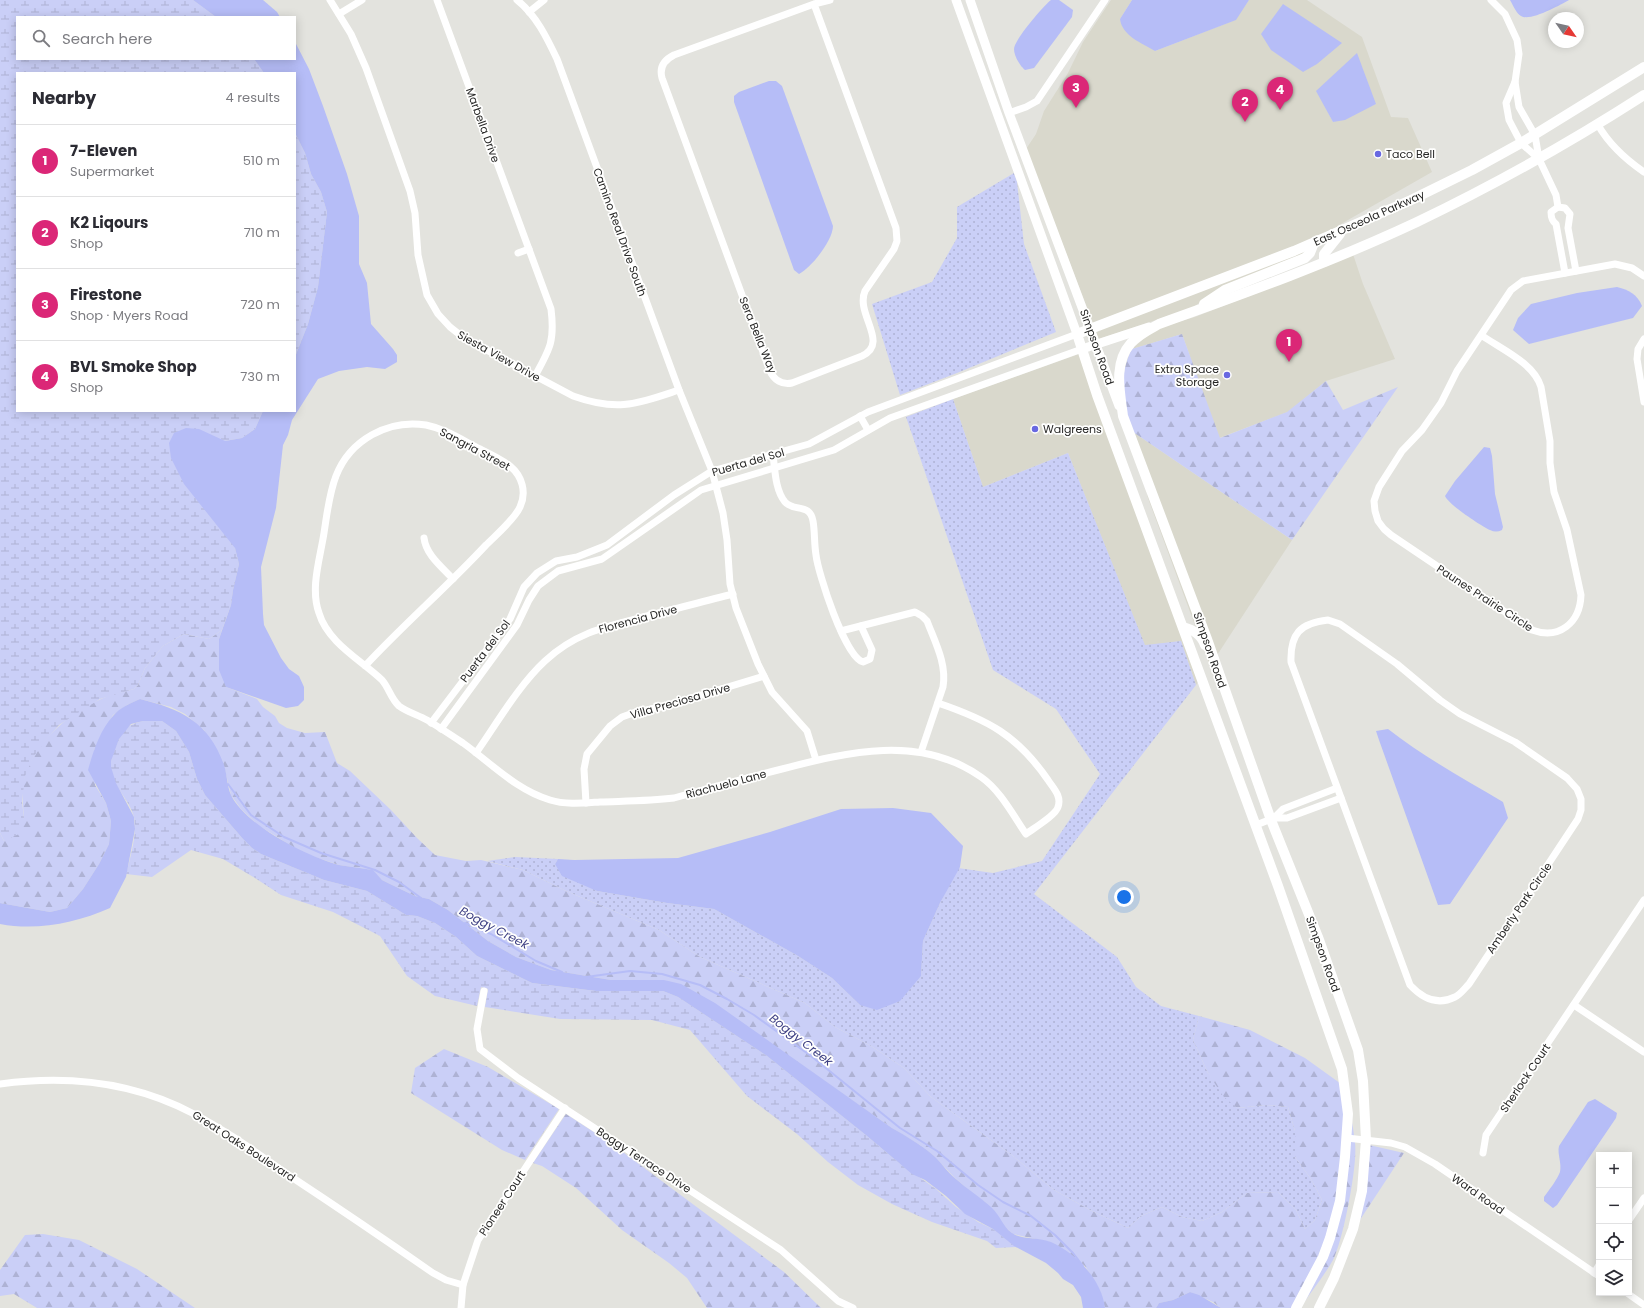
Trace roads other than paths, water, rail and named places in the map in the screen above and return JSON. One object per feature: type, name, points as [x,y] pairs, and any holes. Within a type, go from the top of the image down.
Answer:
[{"type":"main road","name":"Simpson Road","points":[[956,0],[1077,334],[1097,395],[1256,825],[1342,1069],[1347,1100],[1347,1138],[1340,1201],[1330,1238],[1314,1276],[1296,1308]]},
{"type":"main road","name":"Simpson Road","points":[[970,0],[1009,113],[1207,639],[1222,685],[1318,937],[1358,1050],[1363,1081],[1366,1140],[1362,1191],[1353,1229],[1334,1278],[1319,1308]]},
{"type":"main road","name":"East Osceola Parkway","points":[[1077,334],[1314,243],[1417,197],[1472,170],[1535,134],[1644,67]]},
{"type":"main road","name":"East Osceola Parkway","points":[[1082,349],[1159,324],[1324,262],[1416,222],[1539,158],[1598,125],[1644,95]]},
{"type":"main road","points":[[992,99],[999,108],[1009,113]]},
{"type":"main road","points":[[1006,140],[1014,142],[1023,150]]},
{"type":"main road","points":[[1324,262],[1324,254],[1342,231]]},
{"type":"main road","points":[[1195,311],[1225,290],[1305,258],[1310,253],[1314,243]]},
{"type":"main road","points":[[1123,416],[1118,382],[1119,370],[1123,355],[1131,343],[1145,332],[1159,324]]},
{"type":"main road","points":[[1183,627],[1193,630],[1203,640],[1213,669],[1222,685]]},
{"type":"street","name":"Siesta View Drive","points":[[330,0],[351,34],[366,68],[410,191],[415,213],[418,255],[427,294],[438,314],[450,327],[464,338],[573,396],[592,403],[614,406],[637,404],[679,390]]},
{"type":"street","points":[[339,14],[362,0]]},
{"type":"street","name":"Marbella Drive","points":[[437,0],[551,310],[554,328],[552,342],[548,353],[535,376]]},
{"type":"street","name":"Camino Real Drive South","points":[[517,0],[535,19],[557,59],[679,390],[712,471],[724,519],[732,594],[758,664],[772,692],[806,731],[816,760]]},
{"type":"street","points":[[529,12],[544,0]]},
{"type":"street","name":"Sera Bella Way","points":[[814,4],[896,228],[897,241],[894,249],[865,291],[862,299],[862,306],[874,338],[870,350],[862,356],[786,384],[775,379],[770,371],[662,78],[661,71],[664,62],[674,55],[814,4],[830,0]]},
{"type":"street","points":[[1009,113],[1037,101],[1105,0]]},
{"type":"street","points":[[1491,0],[1505,14],[1517,40],[1519,54],[1515,82],[1519,107],[1535,134],[1539,158],[1556,195],[1558,206]]},
{"type":"street","points":[[1515,82],[1508,96],[1507,110],[1509,120],[1521,142],[1539,158]]},
{"type":"street","points":[[1598,125],[1606,138],[1617,151],[1643,170]]},
{"type":"street","points":[[1558,206],[1562,206],[1568,210],[1570,218],[1568,221],[1576,272]]},
{"type":"street","points":[[1558,206],[1551,212],[1552,222],[1563,225],[1568,221]]},
{"type":"street","points":[[1556,224],[1565,273]]},
{"type":"street","points":[[518,253],[529,249]]},
{"type":"street","name":"Paunes Prairie Circle","points":[[1481,335],[1527,365],[1539,378],[1542,387],[1550,441],[1550,463],[1554,492],[1567,530],[1581,595],[1581,605],[1572,623],[1560,630],[1550,633],[1542,634],[1532,630],[1384,530],[1378,521],[1374,501],[1379,487],[1402,451],[1422,430],[1441,404],[1457,371],[1481,335],[1511,290],[1523,281],[1615,264],[1632,268],[1644,276]]},
{"type":"street","name":"Puerta del Sol","points":[[431,723],[510,619],[524,587],[536,573],[556,561],[577,557],[607,545],[674,495],[712,471],[809,444],[860,416],[913,394],[1077,334]]},
{"type":"street","points":[[1644,339],[1638,349],[1637,359],[1644,402]]},
{"type":"street","name":"Puerta del Sol","points":[[441,729],[517,625],[529,600],[538,586],[558,571],[602,559],[700,490],[834,450],[890,418],[1082,349]]},
{"type":"street","points":[[860,416],[868,430]]},
{"type":"street","name":"Sangria Street","points":[[365,666],[453,579],[518,511],[522,502],[523,492],[520,477],[514,469],[501,460],[448,432],[429,426],[414,424],[393,426],[379,431],[365,438],[347,457],[334,479],[315,594],[318,612],[327,629],[335,639],[365,666],[385,684],[398,705],[416,715]]},
{"type":"street","points":[[773,454],[778,485],[786,504],[808,511],[811,514],[814,528],[815,554],[820,578],[841,631],[855,657],[863,662],[870,658],[872,650],[861,626]]},
{"type":"street","points":[[424,538],[430,554],[453,579]]},
{"type":"street","name":"Florencia Drive","points":[[476,753],[529,678],[546,660],[566,645],[586,634],[612,624],[732,594]]},
{"type":"street","points":[[841,631],[915,612],[927,621],[944,666],[945,676],[938,703],[921,752]]},
{"type":"street","name":"Amberly Park Circle","points":[[1328,620],[1340,624],[1397,664],[1440,700],[1460,714],[1515,742],[1567,778],[1577,789],[1581,799],[1581,810],[1578,819],[1468,984],[1456,997],[1441,1001],[1429,1000],[1419,995],[1410,985],[1341,798],[1291,662],[1290,647],[1294,636],[1302,627],[1315,621],[1328,620]]},
{"type":"street","name":"Villa Preciosa Drive","points":[[586,802],[584,769],[587,754],[610,726],[622,717],[633,712],[665,706],[764,676]]},
{"type":"street","name":"Riachuelo Lane","points":[[416,715],[441,729],[531,793],[551,800],[571,803],[649,801],[674,798],[816,760],[868,751],[921,752],[939,756],[965,766],[982,778],[996,792],[1026,834],[1058,808],[1060,801],[1058,794],[1026,751],[1011,738],[991,725],[968,713],[938,703]]},
{"type":"street","points":[[1273,819],[1283,809],[1337,788]]},
{"type":"street","points":[[1256,825],[1273,819],[1287,818],[1341,798]]},
{"type":"street","name":"Sherlock Court","points":[[1483,1153],[1486,1135],[1644,900]]},
{"type":"street","name":"Boggy Terrace Drive","points":[[484,992],[476,1029],[480,1049],[518,1078],[781,1250],[838,1301],[853,1308]]},
{"type":"street","points":[[1574,1005],[1644,1052]]},
{"type":"street","name":"Great Oaks Boulevard","points":[[0,1084],[26,1080],[91,1082],[121,1087],[171,1102],[215,1125],[433,1273],[446,1280],[462,1285]]},
{"type":"street","name":"Pioneer Court","points":[[461,1308],[462,1285],[478,1240],[565,1108]]},
{"type":"street","name":"Ward Road","points":[[1347,1138],[1391,1143],[1405,1147],[1436,1164],[1596,1274]]},
{"type":"street","points":[[1632,1216],[1644,1198]]},
{"type":"street","points":[[1632,1296],[1644,1304]]},
{"type":"waterway","name":"Boggy Creek","points":[[228,784],[251,815],[284,837],[321,853],[375,870],[399,882],[421,898]]},
{"type":"waterway","name":"Boggy Creek","points":[[465,923],[491,934],[536,961],[562,972]]},
{"type":"waterway","name":"Boggy Creek","points":[[586,977],[630,971],[662,974],[700,985],[727,999],[754,1015],[811,1056],[900,1128],[937,1151],[978,1185],[1003,1202],[1031,1216],[1055,1235],[1073,1253],[1083,1266]]},
{"type":"place","name":"Firestone","points":[[1076,108]]},
{"type":"place","name":"BVL Smoke Shop","points":[[1280,110]]},
{"type":"place","name":"K2 Liqours","points":[[1245,122]]},
{"type":"place","name":"Taco Bell","points":[[1378,154]]},
{"type":"place","name":"7-Eleven","points":[[1289,362]]},
{"type":"place","name":"Extra Space Storage","points":[[1227,375]]},
{"type":"place","name":"Walgreens","points":[[1035,429]]}]
